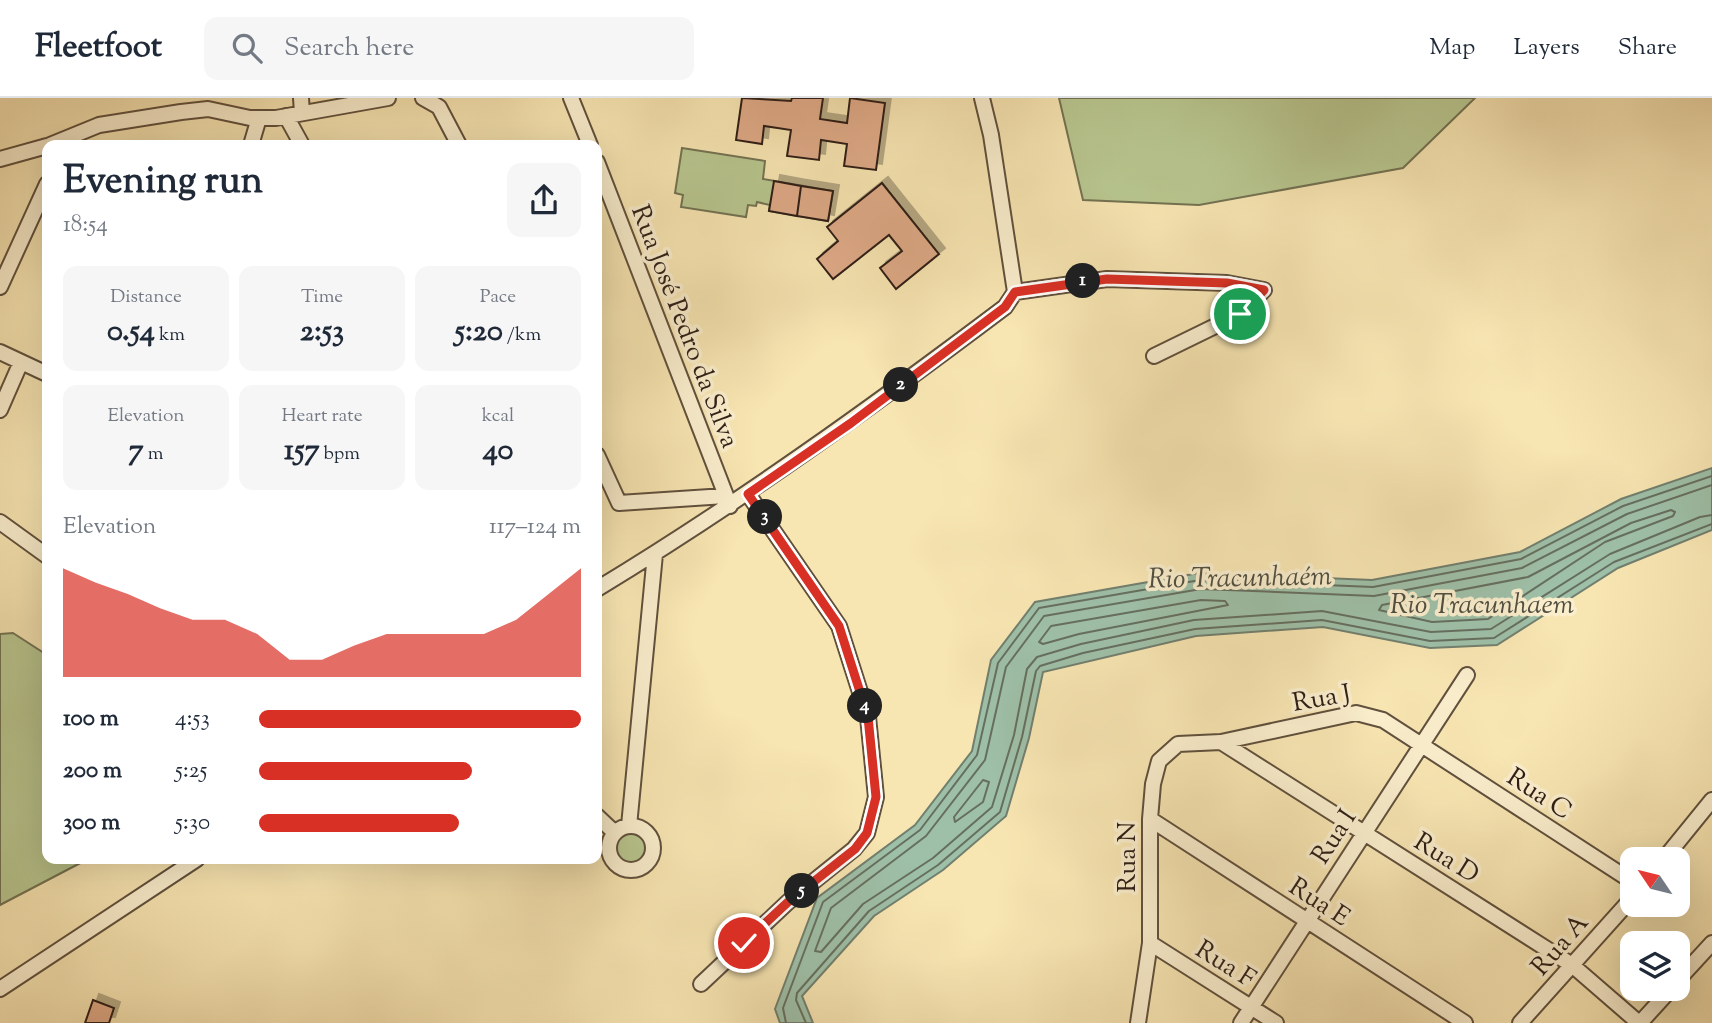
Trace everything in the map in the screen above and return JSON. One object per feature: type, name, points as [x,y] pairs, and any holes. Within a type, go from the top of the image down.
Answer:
[{"type":"street","points":[[70,140],[99,125],[208,109],[259,118],[281,117],[301,106],[388,98]]},
{"type":"street","points":[[571,98],[588,140]]},
{"type":"street","points":[[602,586],[656,554],[728,501],[748,494],[895,390],[1005,307],[1015,292],[993,148],[982,98]]},
{"type":"street","points":[[426,99],[439,107],[456,140]]},
{"type":"street","points":[[281,117],[298,140]]},
{"type":"street","points":[[252,140],[259,118]]},
{"type":"street","points":[[0,159],[42,148]]},
{"type":"street","name":"Rua José Pedro da Silva","points":[[602,175],[728,501]]},
{"type":"street","points":[[0,288],[42,195]]},
{"type":"street","points":[[1015,292],[1107,279],[1227,283],[1264,290],[1240,314],[1154,356]]},
{"type":"street","points":[[0,352],[42,372]]},
{"type":"street","points":[[0,410],[21,362]]},
{"type":"street","points":[[602,466],[619,503],[728,501]]},
{"type":"street","points":[[701,984],[788,902],[855,849],[867,833],[876,797],[868,717],[839,626],[748,494]]},
{"type":"street","points":[[0,523],[42,552]]},
{"type":"street","points":[[629,826],[656,554]]},
{"type":"street","name":"Rua I","points":[[1241,1023],[1467,675]]},
{"type":"street","name":"Rua J","points":[[1221,742],[1356,713],[1375,716],[1421,745]]},
{"type":"street","name":"Rua N","points":[[1138,1023],[1150,943],[1150,819],[1155,771],[1166,753],[1178,744],[1221,742]]},
{"type":"street","name":"Rua D","points":[[1221,742],[1572,965],[1640,1023]]},
{"type":"street","name":"Rua C","points":[[1421,745],[1620,873]]},
{"type":"street","points":[[1674,847],[1711,803]]},
{"type":"street","name":"Rua E","points":[[1150,819],[1465,1023]]},
{"type":"street","points":[[602,820],[615,832]]},
{"type":"street","points":[[629,826],[643,830],[652,842],[651,857],[641,868],[628,870],[615,864],[609,852],[615,832],[629,826]]},
{"type":"street","points":[[0,989],[189,864]]},
{"type":"street","name":"Rua A","points":[[1520,1023],[1620,911]]},
{"type":"street","name":"Rua F","points":[[1150,943],[1276,1023]]},
{"type":"street","points":[[1690,968],[1712,943]]},
{"type":"street","points":[[1640,1023],[1660,1001]]},
{"type":"shaded area","points":[[1059,98],[1475,98],[1403,168],[1199,205],[1083,200]]},
{"type":"shaded area","points":[[682,148],[765,161],[763,179],[833,191],[828,221],[769,211],[770,205],[757,202],[756,206],[748,205],[746,217],[681,207],[683,195],[675,193]]},
{"type":"shaded area","points":[[13,633],[42,652],[42,864],[78,864],[0,905],[0,634]]},
{"type":"shaded area","points":[[631,826],[647,832],[653,848],[647,864],[631,870],[615,864],[609,848],[615,832]]},
{"type":"water","name":"Rio Tracunhaem","points":[[1712,468],[1712,530],[1618,568],[1497,645],[1430,648],[1323,627],[1196,636],[1043,672],[1029,738],[1006,816],[943,870],[874,916],[802,996],[813,1023],[780,1023],[775,1009],[817,898],[915,825],[972,751],[991,660],[1035,602],[1199,573],[1372,580],[1520,552],[1621,499]]},
{"type":"building","points":[[742,98],[791,101],[792,98],[823,98],[820,119],[847,123],[850,98],[885,103],[876,170],[844,166],[847,144],[821,140],[819,160],[787,156],[791,130],[764,126],[762,144],[736,140]]},
{"type":"building","points":[[774,181],[801,186],[797,216],[769,211]]},
{"type":"building","points":[[882,183],[939,254],[896,289],[880,268],[902,251],[889,235],[833,279],[817,259],[838,241],[827,227]]},
{"type":"building","points":[[801,186],[833,191],[828,221],[797,216]]},
{"type":"building","points":[[93,1000],[114,1008],[109,1023],[85,1023]]},
{"type":"route","points":[[744,943],[788,902],[855,849],[867,833],[876,797],[868,717],[839,626],[748,494],[851,423],[1005,307],[1015,292],[1107,279],[1227,283],[1264,290],[1260,297],[1240,314]]},
{"type":"water label","name":"Rio Tracunhaém","points":[[1240,576]]}]
